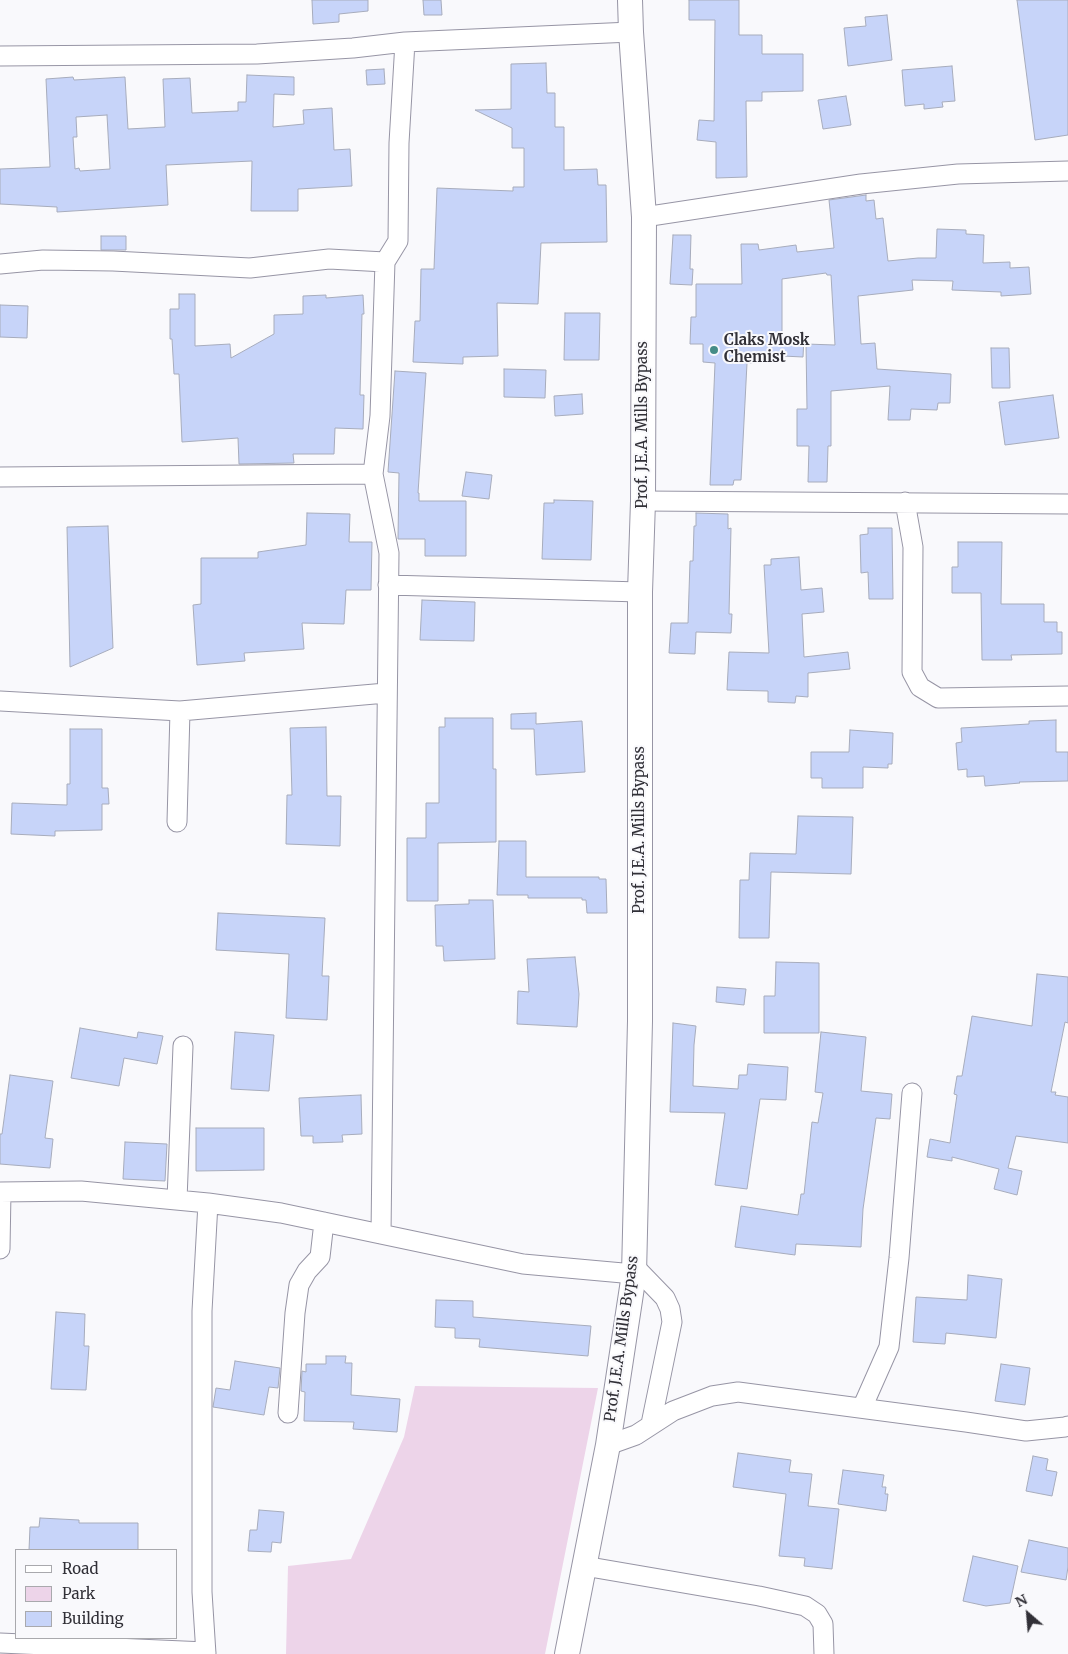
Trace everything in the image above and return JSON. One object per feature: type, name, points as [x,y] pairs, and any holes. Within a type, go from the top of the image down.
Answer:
[{"type":"street","name":"Prof. J.E.A. Mills Bypass","points":[[567,1654],[608,1445],[634,1270],[640,1021],[640,592],[643,501],[644,218],[630,0]]},
{"type":"street","points":[[0,56],[257,54],[353,48],[405,42],[631,32]]},
{"type":"street","points":[[381,1234],[389,553],[374,474],[380,416],[384,262],[398,241],[399,143],[405,42]]},
{"type":"street","points":[[644,218],[860,184],[958,174],[1068,171]]},
{"type":"street","points":[[0,264],[43,260],[96,260],[250,268],[329,259],[384,262]]},
{"type":"street","points":[[0,477],[374,474]]},
{"type":"street","points":[[643,501],[1068,504]]},
{"type":"street","points":[[905,502],[913,547],[912,672],[920,687],[938,698],[1068,696]]},
{"type":"street","points":[[388,585],[640,592]]},
{"type":"street","points":[[0,701],[180,711],[386,693]]},
{"type":"street","points":[[178,822],[180,711]]},
{"type":"street","points":[[177,1200],[183,1046]]},
{"type":"street","points":[[862,1408],[888,1347],[899,1258],[912,1093]]},
{"type":"street","points":[[0,1249],[0,1192],[81,1191],[208,1203],[281,1213],[523,1264],[634,1270],[665,1298],[670,1309],[672,1322],[652,1424]]},
{"type":"street","points":[[0,1643],[206,1653],[202,1592],[202,1311],[208,1203]]},
{"type":"street","points":[[288,1413],[299,1285],[307,1271],[320,1257],[324,1222]]},
{"type":"street","points":[[608,1445],[636,1435],[674,1411],[712,1396],[738,1392],[1026,1432],[1065,1428],[1068,1426]]},
{"type":"street","points":[[584,1566],[759,1596],[805,1606],[817,1614],[823,1624],[824,1654]]},
{"type":"green space","points":[[415,1386],[598,1388],[545,1654],[286,1654],[288,1566],[351,1559],[404,1437]]},
{"type":"building","points":[[312,0],[368,0],[368,11],[339,14],[339,22],[313,24]]},
{"type":"building","points":[[423,0],[441,0],[442,15],[424,15]]},
{"type":"building","points":[[689,0],[739,0],[739,35],[762,35],[762,54],[803,54],[803,91],[762,92],[762,101],[746,101],[747,177],[716,178],[716,142],[697,140],[699,120],[714,121],[715,20],[689,20]]},
{"type":"building","points":[[1017,0],[1068,0],[1068,135],[1035,140]]},
{"type":"building","points":[[887,15],[892,60],[848,66],[844,28],[866,26],[865,17]]},
{"type":"building","points":[[546,63],[547,93],[555,93],[555,127],[564,127],[564,170],[597,169],[598,185],[606,185],[607,242],[541,243],[538,304],[497,303],[498,356],[463,357],[463,364],[413,362],[415,321],[420,321],[421,269],[434,269],[437,188],[513,191],[513,187],[524,187],[524,148],[512,148],[512,128],[475,110],[511,109],[511,64]]},
{"type":"building","points":[[952,66],[955,101],[942,102],[943,107],[924,109],[924,104],[905,106],[902,70]]},
{"type":"building","points":[[384,69],[385,84],[367,85],[366,70]]},
{"type":"building","points":[[247,75],[294,77],[294,95],[274,94],[273,127],[304,124],[303,110],[332,108],[334,150],[350,149],[352,186],[298,189],[298,211],[251,211],[252,161],[166,165],[168,205],[57,212],[57,207],[0,204],[0,169],[50,167],[46,79],[73,77],[74,80],[125,77],[128,129],[165,127],[163,79],[190,78],[192,113],[238,111],[238,102],[246,102]],"holes":[[[107,115],[110,169],[80,171],[79,168],[75,169],[73,137],[77,137],[76,117]]]},
{"type":"building","points":[[846,96],[851,125],[823,129],[818,100]]},
{"type":"building","points":[[866,195],[866,201],[874,200],[876,219],[883,218],[888,261],[936,258],[937,229],[966,230],[966,234],[984,235],[983,263],[1010,262],[1010,268],[1029,267],[1031,294],[1001,296],[1001,292],[952,290],[953,281],[912,280],[913,290],[858,296],[861,344],[875,343],[877,369],[951,374],[950,403],[938,403],[937,410],[911,409],[910,420],[888,420],[890,386],[831,391],[831,446],[828,446],[827,482],[808,482],[809,446],[797,446],[797,409],[807,409],[806,344],[835,345],[831,275],[826,273],[782,279],[782,336],[804,337],[803,357],[762,355],[762,363],[747,363],[741,480],[734,480],[733,485],[710,485],[715,363],[703,362],[703,344],[690,344],[691,317],[696,317],[696,284],[742,284],[741,244],[758,244],[759,250],[796,245],[797,252],[834,248],[829,200]]},
{"type":"building","points":[[673,235],[691,235],[690,269],[693,269],[692,285],[670,284]]},
{"type":"building","points":[[101,236],[126,236],[126,250],[101,250]]},
{"type":"building","points":[[179,294],[195,294],[195,346],[230,344],[231,358],[274,334],[274,315],[303,314],[303,296],[326,295],[326,298],[363,295],[364,314],[362,314],[360,395],[364,395],[363,429],[335,428],[334,454],[293,454],[294,463],[239,464],[238,438],[182,442],[179,374],[174,374],[172,339],[170,339],[170,309],[179,309]]},
{"type":"building","points":[[0,305],[28,306],[27,338],[0,337]]},
{"type":"building","points":[[565,313],[600,313],[599,360],[564,360]]},
{"type":"building","points":[[991,348],[1009,348],[1010,388],[992,388]]},
{"type":"building","points":[[504,369],[546,370],[545,398],[504,397]]},
{"type":"building","points":[[395,371],[426,373],[419,501],[466,501],[466,556],[425,556],[425,539],[398,539],[399,473],[388,472]]},
{"type":"building","points":[[582,394],[583,414],[555,416],[554,396]]},
{"type":"building","points":[[1053,395],[1059,438],[1005,445],[999,402]]},
{"type":"building","points":[[466,472],[492,475],[489,499],[462,496]]},
{"type":"building","points":[[554,500],[593,501],[591,560],[542,559],[544,503],[554,503]]},
{"type":"building","points":[[307,513],[350,514],[349,542],[372,542],[371,590],[346,590],[344,624],[302,623],[304,649],[244,653],[245,661],[197,665],[193,605],[201,604],[201,558],[258,558],[258,552],[306,545]]},
{"type":"building","points":[[696,513],[728,514],[728,529],[731,528],[729,614],[732,614],[731,633],[696,632],[695,654],[669,653],[671,623],[688,623],[690,561],[693,561]]},
{"type":"building","points":[[108,526],[113,648],[70,667],[67,527]]},
{"type":"building","points":[[868,528],[892,528],[893,599],[869,599],[868,572],[861,573],[860,535],[868,534]]},
{"type":"building","points":[[958,542],[1002,542],[1001,604],[1044,604],[1044,622],[1057,622],[1057,632],[1062,632],[1062,654],[1011,655],[1012,660],[982,660],[981,593],[952,593],[952,567],[958,567]]},
{"type":"building","points":[[799,557],[801,590],[822,588],[824,612],[802,614],[804,657],[848,652],[850,669],[808,673],[808,697],[796,696],[795,703],[768,702],[768,691],[727,690],[729,652],[769,653],[764,565],[771,565],[771,559]]},
{"type":"building","points":[[422,600],[475,602],[474,641],[420,640]]},
{"type":"building","points":[[536,713],[536,724],[582,721],[585,772],[536,775],[534,729],[511,729],[511,714]]},
{"type":"building","points":[[445,718],[493,718],[493,769],[496,769],[496,842],[438,843],[438,901],[407,901],[407,838],[426,838],[426,803],[439,803],[439,727],[445,727]]},
{"type":"building","points":[[1056,720],[1056,752],[1068,752],[1068,781],[1019,782],[985,786],[984,776],[967,777],[967,769],[958,770],[956,743],[962,742],[961,728],[1029,724],[1029,721]]},
{"type":"building","points":[[326,727],[327,796],[341,796],[340,846],[286,844],[287,795],[292,795],[290,728]]},
{"type":"building","points":[[70,729],[102,729],[102,788],[108,788],[109,804],[102,804],[102,830],[55,831],[55,836],[11,834],[12,803],[67,805],[67,784],[70,784]]},
{"type":"building","points":[[850,730],[893,733],[892,764],[888,764],[888,768],[863,767],[863,788],[822,788],[822,778],[811,778],[811,752],[849,752]]},
{"type":"building","points":[[798,816],[853,817],[851,874],[771,872],[769,938],[739,938],[740,880],[749,880],[750,853],[796,854]]},
{"type":"building","points":[[499,841],[526,841],[526,877],[599,877],[599,879],[606,879],[607,913],[587,913],[586,900],[582,900],[582,898],[528,898],[528,895],[497,895]]},
{"type":"building","points":[[469,900],[493,900],[495,959],[444,961],[443,946],[436,946],[435,905],[469,904]]},
{"type":"building","points":[[218,913],[325,918],[322,976],[329,976],[327,1020],[286,1018],[289,954],[216,950]]},
{"type":"building","points":[[575,957],[579,994],[577,1027],[517,1024],[518,991],[529,992],[527,959]]},
{"type":"building","points":[[776,962],[819,963],[819,1033],[764,1033],[764,996],[775,996]]},
{"type":"building","points":[[1037,974],[1068,977],[1068,1023],[1065,1022],[1051,1092],[1056,1092],[1055,1095],[1068,1097],[1068,1143],[1016,1136],[1008,1168],[1022,1171],[1017,1195],[994,1189],[999,1169],[952,1157],[952,1161],[927,1157],[930,1139],[950,1143],[957,1095],[954,1094],[957,1076],[962,1076],[972,1016],[1032,1026]]},
{"type":"building","points":[[717,987],[746,989],[744,1005],[716,1002]]},
{"type":"building","points":[[673,1023],[696,1026],[693,1086],[738,1089],[739,1075],[747,1075],[748,1064],[788,1067],[786,1100],[760,1099],[747,1189],[715,1185],[725,1113],[670,1112]]},
{"type":"building","points":[[80,1028],[137,1038],[138,1032],[163,1036],[157,1064],[124,1058],[119,1086],[71,1078]]},
{"type":"building","points":[[235,1032],[274,1035],[269,1091],[231,1089]]},
{"type":"building","points":[[821,1032],[866,1037],[861,1091],[892,1094],[890,1119],[876,1118],[863,1209],[861,1247],[796,1244],[795,1255],[735,1247],[741,1206],[798,1215],[801,1194],[804,1194],[812,1122],[818,1123],[823,1093],[815,1092]]},
{"type":"building","points":[[10,1075],[53,1081],[45,1138],[53,1139],[50,1168],[0,1164],[0,1134],[2,1134]]},
{"type":"building","points":[[361,1095],[362,1134],[342,1135],[343,1142],[313,1143],[313,1136],[301,1136],[299,1098]]},
{"type":"building","points":[[196,1128],[264,1128],[264,1170],[196,1171]]},
{"type":"building","points":[[125,1142],[167,1144],[165,1181],[123,1179]]},
{"type":"building","points":[[968,1275],[1002,1279],[996,1338],[946,1333],[945,1344],[913,1342],[916,1297],[967,1300]]},
{"type":"building","points":[[436,1300],[473,1301],[473,1317],[591,1326],[588,1356],[479,1347],[480,1339],[455,1338],[455,1328],[435,1327]]},
{"type":"building","points":[[56,1312],[85,1314],[84,1346],[89,1346],[86,1390],[51,1389]]},
{"type":"building","points":[[326,1356],[346,1356],[345,1363],[352,1363],[351,1395],[400,1399],[397,1432],[353,1429],[354,1422],[304,1421],[305,1392],[301,1391],[302,1371],[306,1372],[306,1364],[326,1364]]},
{"type":"building","points":[[235,1361],[280,1368],[278,1388],[269,1387],[264,1415],[213,1407],[216,1388],[230,1390]]},
{"type":"building","points":[[1001,1364],[1030,1368],[1025,1405],[995,1401]]},
{"type":"building","points":[[738,1453],[791,1460],[789,1472],[812,1474],[808,1506],[839,1509],[832,1569],[804,1566],[805,1558],[779,1556],[786,1494],[733,1487]]},
{"type":"building","points":[[1033,1456],[1048,1459],[1046,1470],[1057,1472],[1052,1496],[1026,1491]]},
{"type":"building","points":[[843,1470],[884,1475],[882,1487],[886,1487],[885,1494],[888,1494],[886,1511],[838,1504]]},
{"type":"building","points":[[259,1510],[284,1512],[281,1543],[272,1542],[271,1552],[248,1551],[250,1530],[257,1530]]},
{"type":"building","points":[[40,1518],[79,1520],[79,1523],[138,1523],[138,1549],[29,1549],[30,1527],[39,1527]]},
{"type":"building","points":[[1029,1540],[1068,1548],[1066,1580],[1021,1572]]},
{"type":"building","points":[[973,1556],[1018,1566],[1010,1603],[986,1606],[963,1601]]},
{"type":"place","name":"Claks Mosk Chemist","points":[[714,350]]}]
